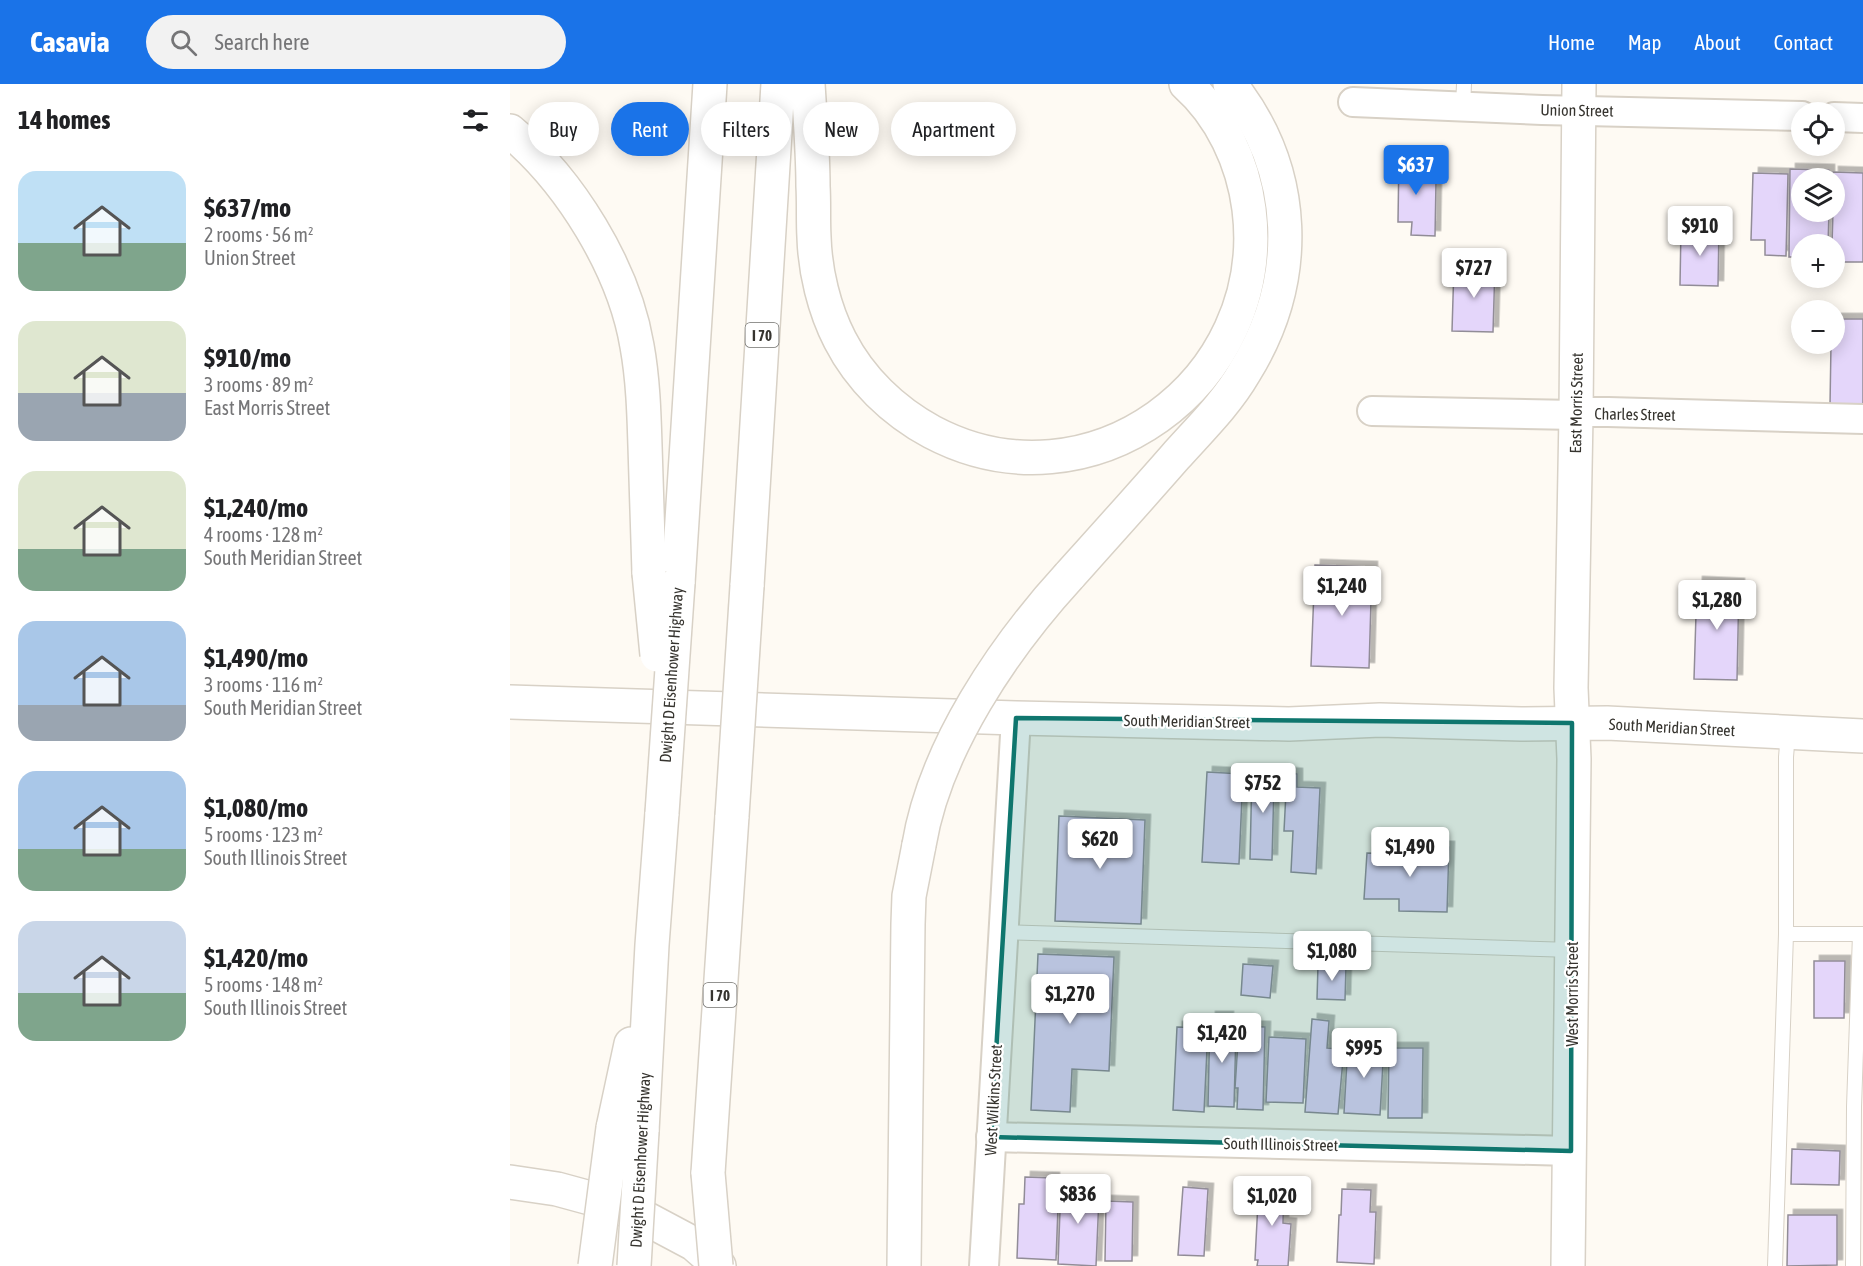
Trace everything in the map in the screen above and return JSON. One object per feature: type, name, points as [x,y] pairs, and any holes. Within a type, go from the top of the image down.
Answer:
[{"type":"main road","name":"Dwight D Eisenhower Highway","points":[[634,1266],[628,1130],[652,945],[666,752],[663,578],[710,84]]},
{"type":"main road","name":"I 70","points":[[703,1266],[778,84]]},
{"type":"main road","points":[[808,84],[816,263],[839,339],[853,362],[877,392],[919,425],[942,438],[968,447],[1028,457],[1060,455],[1086,450],[1134,432],[1178,402],[1206,373],[1226,339],[1246,290],[1251,224],[1248,198],[1229,141],[1199,95],[1186,84]]},
{"type":"main road","points":[[904,1266],[909,896],[926,815],[944,766],[980,696],[1006,652],[1040,608],[1221,406],[1251,362],[1273,313],[1284,261],[1284,210],[1279,180],[1264,137],[1249,109],[1230,84]]},
{"type":"main road","name":"East Morris Street","points":[[1572,723],[1579,97]]},
{"type":"main road","points":[[510,130],[543,162],[575,203],[599,243],[621,288],[637,345],[663,578]]},
{"type":"main road","name":"South Meridian Street","points":[[510,702],[1289,724],[1380,720],[1572,723],[1863,736]]},
{"type":"main road","name":"West Morris Street","points":[[1568,1266],[1574,759],[1572,723]]},
{"type":"main road","points":[[595,1266],[628,1130]]},
{"type":"main road","points":[[708,1173],[718,1266]]},
{"type":"main road","points":[[510,1182],[567,1191],[612,1204],[647,1218],[694,1245],[718,1266]]},
{"type":"street","name":"Union Street","points":[[1351,97],[1464,95],[1579,97],[1791,115]]},
{"type":"street","points":[[1845,117],[1863,118]]},
{"type":"street","name":"Charles Street","points":[[1372,411],[1576,415],[1590,412],[1863,419]]},
{"type":"street","name":"West Wilkins Street","points":[[984,1266],[1016,718]]},
{"type":"street","name":"South Illinois Street","points":[[991,1137],[1571,1151]]},
{"type":"lane","points":[[1774,1266],[1786,934],[1788,733]]},
{"type":"lane","points":[[1003,932],[1572,950]]},
{"type":"lane","points":[[1786,934],[1862,934],[1854,1107],[1853,1266]]},
{"type":"highlighted area","points":[[1016,718],[1572,723],[1571,1151],[991,1137]]},
{"type":"building","points":[[1399,154],[1425,154],[1425,181],[1436,182],[1435,236],[1411,235],[1412,222],[1398,222]]},
{"type":"building","points":[[1790,169],[1791,222],[1829,222],[1828,234],[1791,234],[1791,257],[1789,257]]},
{"type":"building","points":[[1845,172],[1863,173],[1863,262],[1845,262],[1845,234],[1832,234],[1833,222],[1845,222]]},
{"type":"building","points":[[1753,173],[1788,174],[1786,256],[1765,255],[1765,240],[1751,240]]},
{"type":"building","points":[[1681,228],[1719,228],[1718,286],[1680,285]]},
{"type":"building","points":[[1454,265],[1495,266],[1493,332],[1452,331]]},
{"type":"building","points":[[1845,319],[1863,319],[1863,406],[1830,406],[1831,354],[1845,354]]},
{"type":"building","points":[[1315,565],[1372,567],[1369,668],[1311,666]]},
{"type":"building","points":[[1697,582],[1739,584],[1737,680],[1694,679]]},
{"type":"building","points":[[1207,772],[1243,774],[1239,864],[1202,862]]},
{"type":"building","points":[[1252,772],[1284,773],[1284,784],[1274,784],[1272,860],[1250,859]]},
{"type":"building","points":[[1287,773],[1297,774],[1297,787],[1320,788],[1316,874],[1291,872],[1293,831],[1284,831]]},
{"type":"building","points":[[1059,816],[1145,820],[1141,924],[1055,921]]},
{"type":"building","points":[[1405,845],[1449,847],[1447,912],[1399,911],[1399,899],[1364,899],[1367,853],[1405,854]]},
{"type":"building","points":[[1038,954],[1114,957],[1109,1071],[1072,1069],[1070,1112],[1031,1110]]},
{"type":"building","points":[[1814,961],[1845,961],[1844,1018],[1814,1018]]},
{"type":"building","points":[[1243,964],[1273,966],[1270,998],[1241,995]]},
{"type":"building","points":[[1318,965],[1346,966],[1345,1000],[1317,999]]},
{"type":"building","points":[[1210,1017],[1228,1017],[1227,1030],[1236,1030],[1234,1107],[1208,1106]]},
{"type":"building","points":[[1312,1019],[1329,1021],[1327,1048],[1344,1049],[1338,1114],[1305,1112]]},
{"type":"building","points":[[1239,1026],[1265,1027],[1263,1110],[1237,1109],[1238,1088],[1235,1088]]},
{"type":"building","points":[[1177,1027],[1208,1028],[1204,1112],[1173,1110]]},
{"type":"building","points":[[1269,1037],[1306,1039],[1303,1103],[1266,1102]]},
{"type":"building","points":[[1348,1043],[1384,1045],[1380,1115],[1344,1113]]},
{"type":"building","points":[[1389,1048],[1423,1048],[1422,1118],[1388,1118]]},
{"type":"building","points":[[1792,1149],[1840,1151],[1839,1185],[1791,1184]]},
{"type":"building","points":[[1025,1177],[1054,1178],[1053,1206],[1058,1207],[1056,1260],[1017,1258],[1019,1204],[1024,1204]]},
{"type":"building","points":[[1259,1183],[1284,1184],[1283,1223],[1291,1224],[1288,1266],[1257,1266],[1258,1260],[1255,1260]]},
{"type":"building","points":[[1061,1184],[1097,1186],[1097,1197],[1099,1197],[1096,1266],[1058,1264]]},
{"type":"building","points":[[1183,1187],[1208,1189],[1204,1256],[1178,1255]]},
{"type":"building","points":[[1342,1189],[1371,1190],[1370,1212],[1376,1212],[1374,1264],[1337,1262]]},
{"type":"building","points":[[1106,1201],[1133,1202],[1132,1261],[1105,1261]]},
{"type":"building","points":[[1788,1215],[1837,1215],[1837,1265],[1787,1266]]}]
